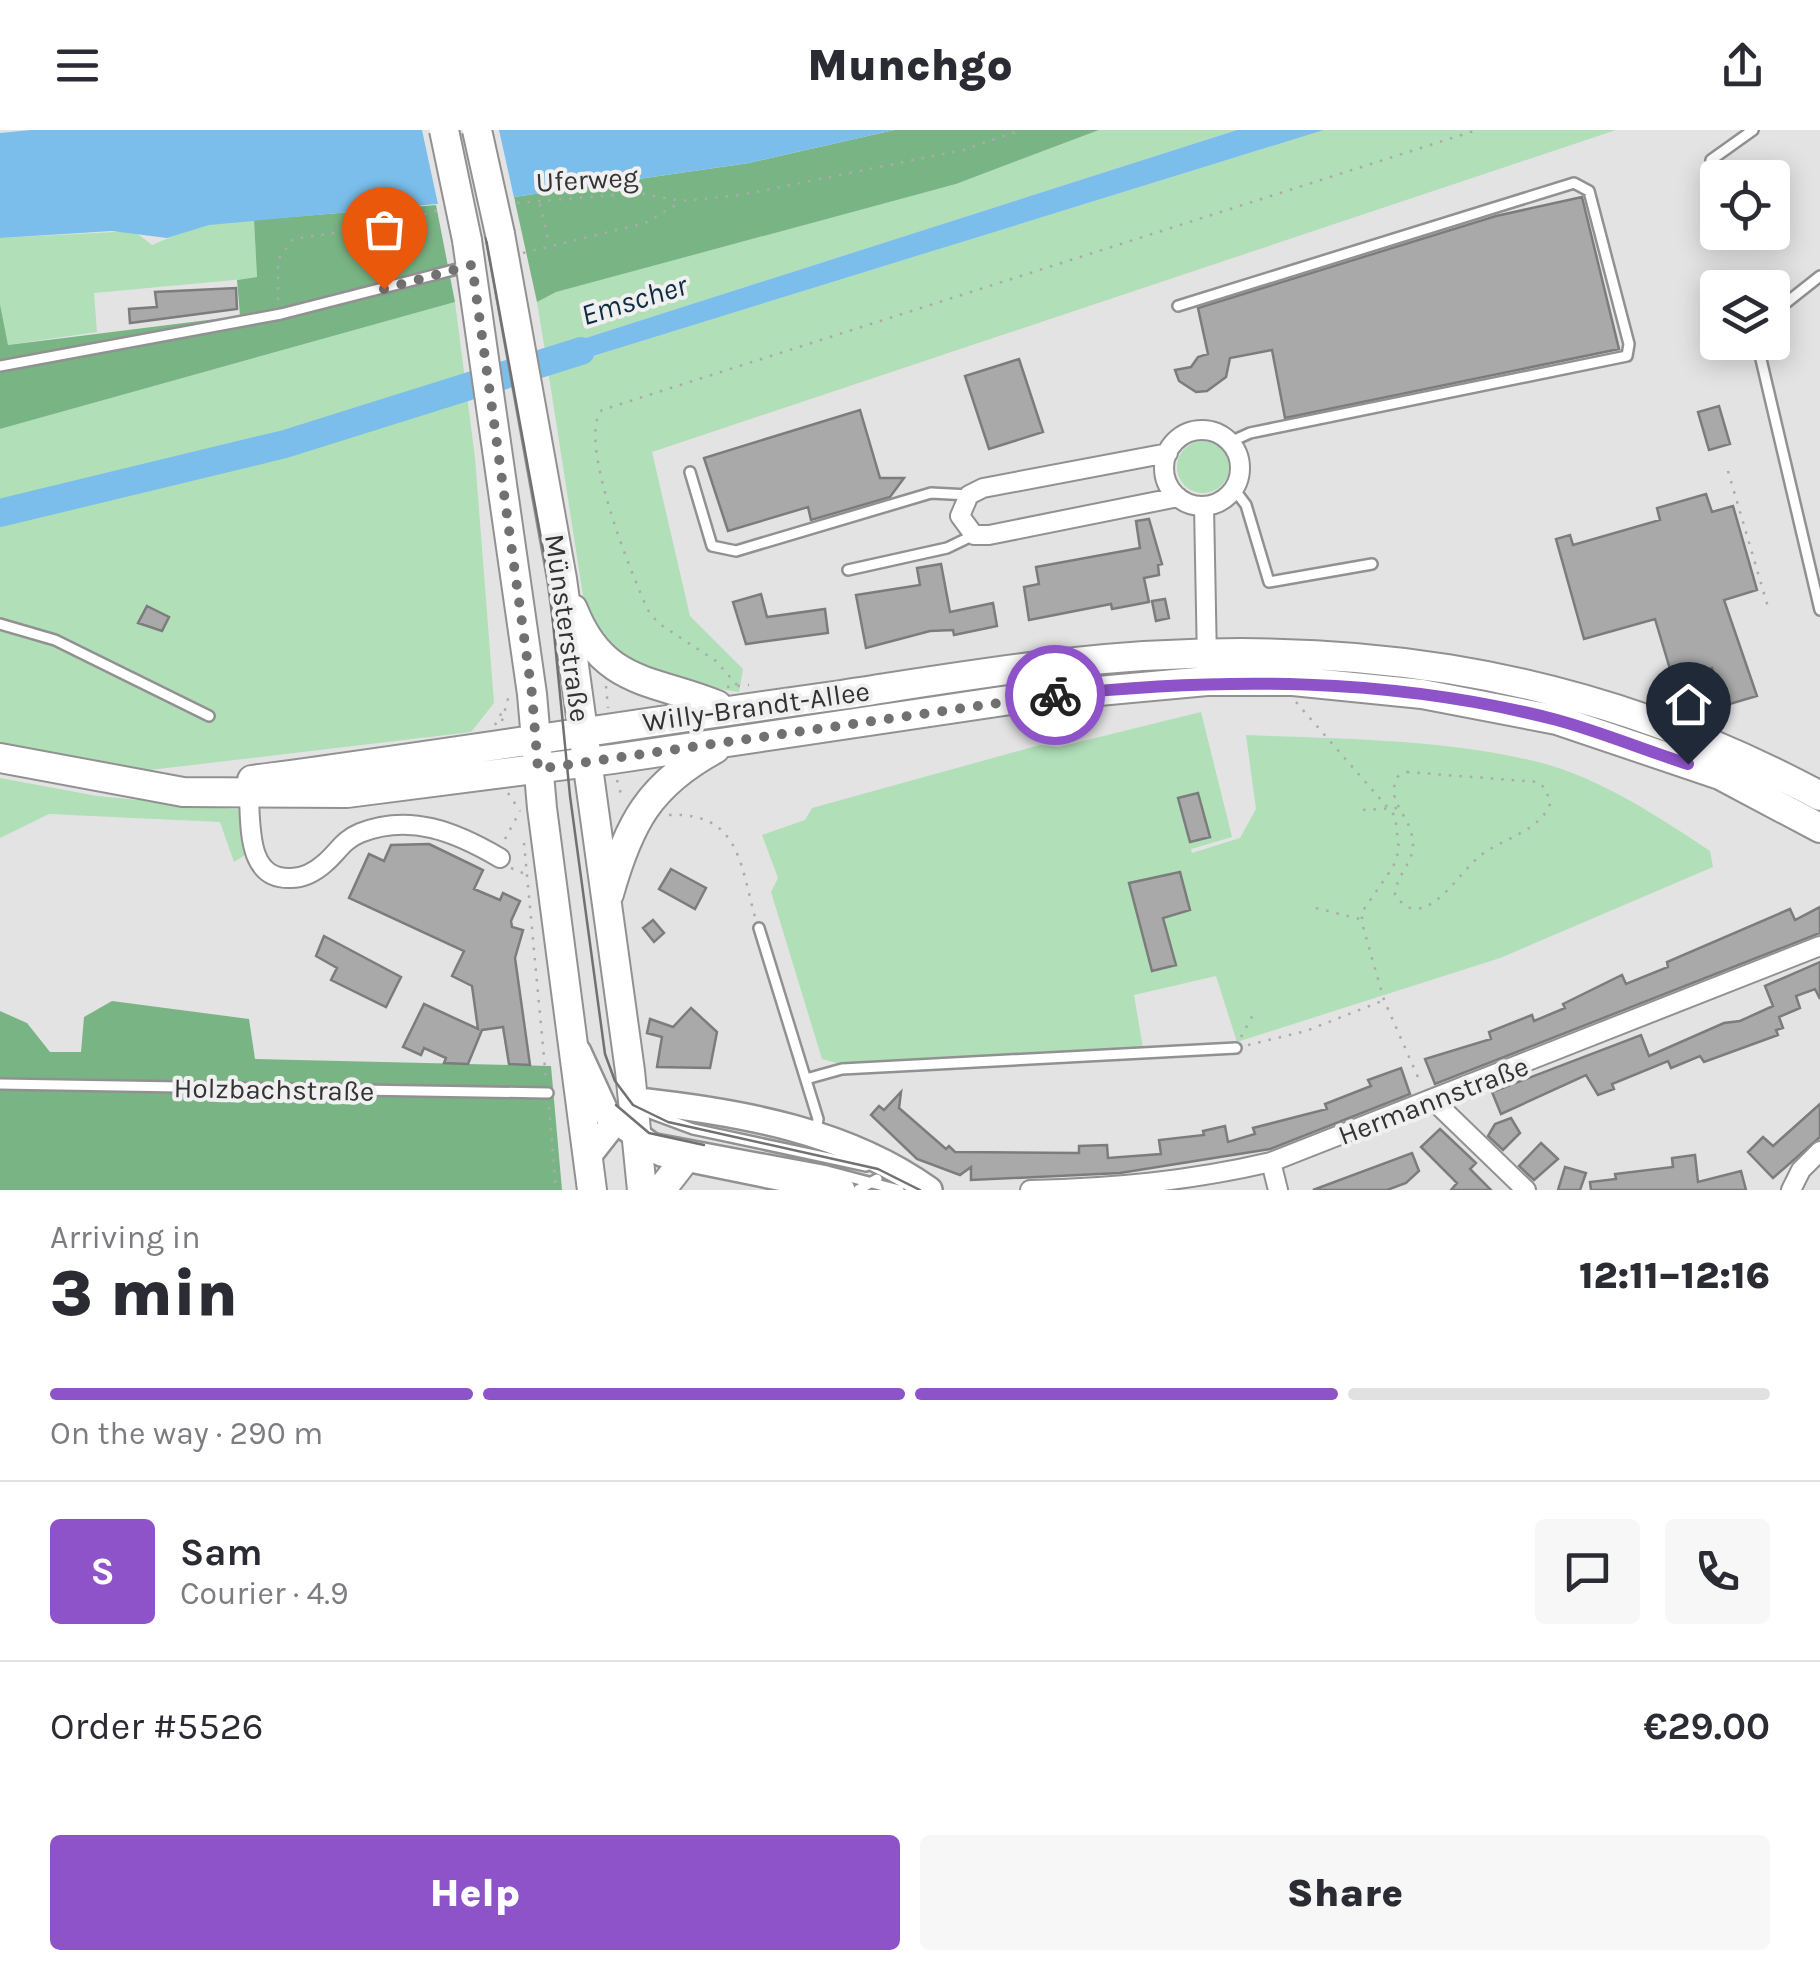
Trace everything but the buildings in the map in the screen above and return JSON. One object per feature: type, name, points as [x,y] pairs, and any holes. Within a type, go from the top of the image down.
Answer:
[{"type":"main road","name":"Münsterstraße","points":[[444,130],[481,324],[592,1190]]},
{"type":"main road","name":"Münsterstraße","points":[[478,130],[509,244],[515,314],[562,579],[630,1070],[628,1120],[642,1190]]},
{"type":"main road","points":[[562,579],[579,623],[622,672],[642,684],[732,698]]},
{"type":"main road","name":"Willy-Brandt-Allee","points":[[0,758],[141,784],[347,792],[728,742],[1295,654],[1425,664],[1559,690],[1654,718],[1748,757],[1820,796]]},
{"type":"main road","name":"Willy-Brandt-Allee","points":[[248,788],[584,731],[732,698],[1056,664],[1207,668],[1422,694],[1558,720],[1720,776],[1820,828]]},
{"type":"main road","points":[[607,905],[641,809],[662,784],[728,742]]},
{"type":"main road","points":[[574,1046],[587,1065],[600,1104],[628,1120],[661,1153],[691,1151],[842,1190]]},
{"type":"main road","points":[[630,1070],[643,1091],[670,1114]]},
{"type":"main road","points":[[588,1156],[647,1102],[670,1114],[816,1134],[929,1190]]},
{"type":"main road","points":[[661,1190],[691,1151]]},
{"type":"street","points":[[1168,453],[982,488],[969,495],[960,516],[974,535],[1178,497],[1204,506],[1225,498],[1234,489],[1240,465],[1230,442],[1210,431],[1198,430],[1177,439],[1168,453],[1165,470],[1178,497]]},
{"type":"street","points":[[1204,506],[1207,668]]},
{"type":"street","points":[[248,788],[252,845],[259,865],[278,879],[302,878],[326,862],[345,840],[364,831],[418,823],[445,830],[500,858]]},
{"type":"street","name":"Hermannstraße","points":[[1030,1190],[1130,1187],[1271,1162],[1820,946]]},
{"type":"street","points":[[1434,1101],[1526,1190]]},
{"type":"street","points":[[1791,1190],[1801,1170],[1820,1152]]},
{"type":"street","points":[[1271,1162],[1278,1190]]},
{"type":"lane","points":[[1711,160],[1753,130]]},
{"type":"lane","points":[[1178,306],[1574,183],[1589,191],[1629,344],[1626,356],[1250,433],[1230,442]]},
{"type":"lane","points":[[0,366],[282,314],[470,253]]},
{"type":"lane","points":[[1790,300],[1820,276]]},
{"type":"lane","points":[[1765,360],[1820,610]]},
{"type":"lane","points":[[690,472],[712,546],[736,550],[931,493],[969,495]]},
{"type":"lane","points":[[1234,489],[1246,505],[1269,582],[1372,564]]},
{"type":"lane","points":[[848,570],[947,548],[974,535]]},
{"type":"lane","points":[[0,624],[55,640],[209,716]]},
{"type":"lane","points":[[758,928],[818,1119],[816,1134]]},
{"type":"lane","points":[[806,1080],[842,1069],[1236,1048]]},
{"type":"lane","name":"Holzbachstraße","points":[[0,1084],[548,1093]]},
{"type":"lane","points":[[670,1114],[870,1160],[920,1190]]},
{"type":"lane","points":[[691,1151],[874,1181],[899,1190]]},
{"type":"lane","points":[[870,1160],[874,1181]]},
{"type":"lane","points":[[858,1190],[874,1181]]},
{"type":"path","name":"Uferweg","points":[[502,205],[638,194],[682,201],[741,194],[903,163],[1021,130]]},
{"type":"path","points":[[732,698],[716,661],[658,622],[648,610],[595,458],[592,427],[602,410],[1478,130]]},
{"type":"path","points":[[540,201],[550,246]]},
{"type":"path","points":[[509,244],[550,246],[644,223],[682,201]]},
{"type":"path","points":[[282,314],[278,260],[294,239],[394,224],[452,209]]},
{"type":"path","points":[[1728,471],[1768,607]]},
{"type":"path","points":[[1292,696],[1384,808],[1395,816],[1399,850],[1362,919],[1384,1000],[1422,1088],[1434,1101]]},
{"type":"path","points":[[1408,772],[1538,782],[1546,788],[1550,804],[1524,831],[1480,856],[1429,904],[1416,909],[1403,905],[1395,895],[1414,851],[1412,833],[1399,808],[1393,786],[1397,777],[1408,772]]},
{"type":"path","points":[[1364,810],[1399,808]]},
{"type":"path","points":[[520,810],[556,1190]]},
{"type":"path","points":[[666,815],[699,816],[726,832],[740,859],[758,928]]},
{"type":"path","points":[[1316,908],[1362,919]]},
{"type":"path","points":[[1236,1048],[1306,1031],[1384,1000]]},
{"type":"path","points":[[1236,1048],[1255,1011]]},
{"type":"green space","points":[[894,130],[1099,130],[956,184],[556,292],[537,302],[514,197],[749,163]]},
{"type":"green space","points":[[1099,130],[1237,130],[545,351],[537,302],[555,292],[956,184]]},
{"type":"green space","points":[[1324,130],[1616,130],[652,452],[690,616],[743,669],[739,692],[646,677],[587,621],[548,370]]},
{"type":"green space","points":[[436,205],[455,302],[0,429],[0,304],[8,345],[240,316],[237,280],[257,277],[254,220]]},
{"type":"green space","points":[[254,220],[257,278],[94,293],[97,332],[8,345],[0,304],[0,238],[134,231],[152,245],[205,223]]},
{"type":"green space","points":[[455,302],[475,458],[494,703],[471,732],[133,772],[0,744],[0,429]]},
{"type":"green space","points":[[1203,441],[1221,449],[1229,467],[1221,485],[1203,493],[1185,485],[1177,467],[1185,449]]},
{"type":"green space","points":[[1201,712],[1232,837],[1191,849],[1192,853],[1240,838],[1256,809],[1246,735],[1433,745],[1542,763],[1586,779],[1650,812],[1710,851],[1713,867],[1500,958],[1237,1042],[1216,976],[1134,995],[1143,1048],[844,1065],[822,1059],[771,892],[778,878],[762,835],[805,820],[812,808],[1040,745],[1059,747]]},
{"type":"green space","points":[[0,778],[97,796],[244,810],[248,853],[234,862],[220,822],[49,814],[0,838]]},
{"type":"green space","points":[[112,1001],[249,1019],[255,1059],[551,1066],[562,1190],[0,1190],[0,1011],[27,1023],[50,1052],[81,1052],[84,1017]]},
{"type":"water","points":[[894,130],[749,163],[514,197],[209,225],[167,238],[112,231],[0,238],[0,133]]},
{"type":"water","points":[[1237,130],[1324,130],[548,370],[545,351]]},
{"type":"pier","points":[[422,130],[499,130],[515,202],[439,209]]},
{"type":"waterway","name":"Emscher","points":[[0,513],[285,444],[581,351]]},
{"type":"tram line","points":[[466,130],[549,582],[570,796],[605,1054],[615,1081],[633,1105],[668,1122],[878,1169],[920,1190]]},
{"type":"tram line","points":[[616,1105],[649,1133],[704,1145]]},
{"type":"way so far","points":[[384,289],[472,265],[532,694],[538,769],[1055,695]]},
{"type":"route","points":[[1055,695],[1207,682],[1293,681],[1422,694],[1558,720],[1688,764]]}]
